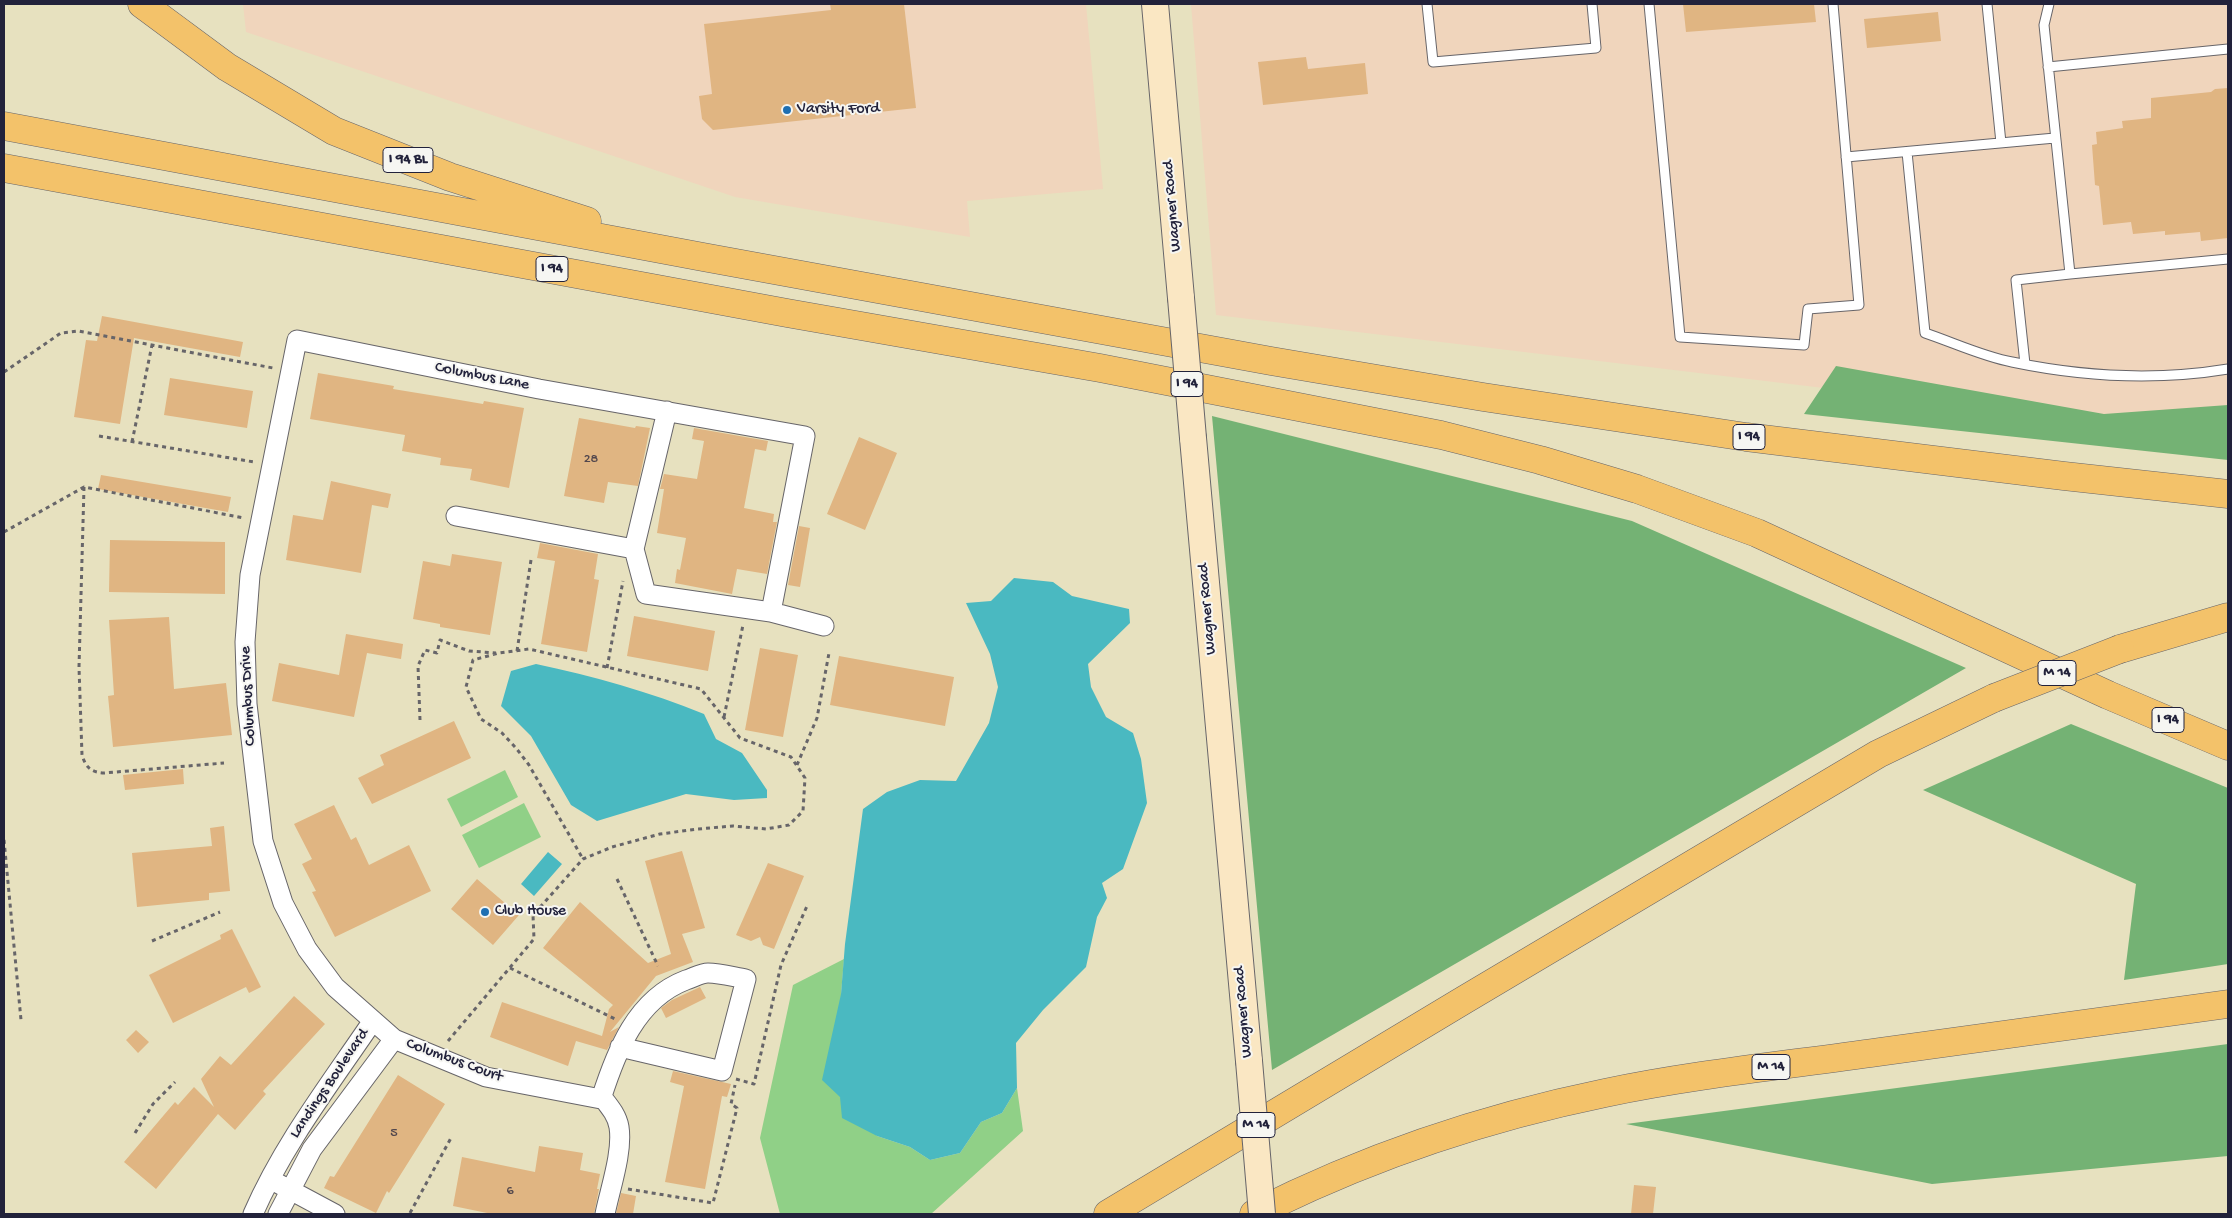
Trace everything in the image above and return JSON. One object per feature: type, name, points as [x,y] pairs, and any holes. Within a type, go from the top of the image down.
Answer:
[{"type":"highway","name":"I 94 BL","points":[[142,4],[227,67],[334,131],[450,177],[703,258]]},
{"type":"highway","name":"I 94","points":[[4,126],[703,258],[1271,361],[1483,397],[1746,436],[2054,475],[2228,494]]},
{"type":"highway","name":"I 94","points":[[4,168],[768,309],[1100,368],[1450,437],[1540,460],[1637,489],[1757,533],[2108,695],[2228,746]]},
{"type":"highway","name":"M 14","points":[[1108,1214],[1878,754],[1994,698],[2120,649],[2228,617]]},
{"type":"highway","name":"M 14","points":[[1254,1214],[1325,1180],[1411,1146],[1488,1121],[1604,1093],[1697,1076],[2228,1004]]},
{"type":"main road","name":"Wagner Road","points":[[1155,4],[1262,1214]]},
{"type":"street","name":"Columbus Lane","points":[[297,340],[539,389],[805,436],[770,612]]},
{"type":"street","name":"Columbus Drive","points":[[297,340],[250,575],[245,642],[247,704],[263,841],[283,903],[307,949],[335,987],[372,1022]]},
{"type":"street","points":[[666,411],[634,549],[646,594],[770,612],[824,626]]},
{"type":"street","points":[[456,516],[634,549]]},
{"type":"street","points":[[601,1100],[611,1067],[620,1047],[625,1036],[647,1006],[670,986],[706,973],[746,979],[722,1071],[620,1047]]},
{"type":"street","name":"Columbus Court","points":[[372,1022],[394,1039],[486,1077],[601,1100]]},
{"type":"street","name":"Landings Boulevard","points":[[253,1214],[269,1179],[288,1146],[372,1022]]},
{"type":"street","name":"Landings Boulevard","points":[[278,1214],[308,1156],[394,1039]]},
{"type":"street","points":[[601,1100],[602,1097],[613,1110],[619,1127],[618,1152],[605,1214]]},
{"type":"street","name":"Landings Boulevard","points":[[288,1146],[308,1156]]},
{"type":"street","points":[[269,1179],[334,1214]]},
{"type":"lane","points":[[1427,4],[1433,62],[1596,48],[1592,4]]},
{"type":"lane","points":[[1649,4],[1680,337],[1804,345],[1808,309],[1859,305],[1833,4]]},
{"type":"lane","points":[[1987,4],[2001,143]]},
{"type":"lane","points":[[2049,4],[2044,25],[2070,274]]},
{"type":"lane","points":[[2048,67],[2228,49]]},
{"type":"lane","points":[[1846,157],[2055,138]]},
{"type":"lane","points":[[1907,152],[1925,333],[2010,362],[2071,372],[2138,378],[2228,369]]},
{"type":"lane","points":[[2025,364],[2016,280],[2228,259]]},
{"type":"path","points":[[4,372],[61,333],[78,331],[282,370]]},
{"type":"path","points":[[132,442],[152,345]]},
{"type":"path","points":[[99,436],[255,462]]},
{"type":"path","points":[[4,532],[84,487],[245,518]]},
{"type":"path","points":[[84,487],[79,667],[82,755],[85,765],[93,772],[104,772],[224,763]]},
{"type":"path","points":[[517,651],[531,560]]},
{"type":"path","points":[[607,668],[624,576]]},
{"type":"path","points":[[724,718],[744,623]]},
{"type":"path","points":[[420,720],[418,666],[424,650],[437,653],[440,640],[469,651],[499,653]]},
{"type":"path","points":[[435,1056],[534,939],[533,915],[583,859],[612,847],[660,834],[733,826],[766,829],[788,825],[803,811],[805,778],[791,757],[740,738],[701,689],[529,649],[499,653],[473,660],[466,687],[481,719],[502,733],[529,765],[583,859]]},
{"type":"path","points":[[797,766],[817,718],[829,653]]},
{"type":"path","points":[[4,840],[21,1020]]},
{"type":"path","points":[[617,879],[658,966]]},
{"type":"path","points":[[627,1189],[713,1203],[737,1108],[731,1104],[736,1079],[754,1084],[781,965],[808,906]]},
{"type":"path","points":[[152,941],[220,912]]},
{"type":"path","points":[[510,968],[618,1020]]},
{"type":"path","points":[[135,1133],[154,1104],[175,1082]]},
{"type":"path","points":[[410,1213],[451,1138]]},
{"type":"shaded area","name":"Varsity Ford","points":[[243,4],[1086,4],[1103,189],[967,201],[970,237],[735,197],[246,32]]},
{"type":"shaded area","points":[[1191,4],[2228,4],[2228,425],[1882,395],[1216,315]]},
{"type":"green space","points":[[1836,366],[2104,414],[2228,405],[2228,460],[1804,414]]},
{"type":"green space","points":[[1212,416],[1632,521],[1966,668],[1272,1070]]},
{"type":"green space","points":[[2071,724],[2228,788],[2228,964],[2124,980],[2136,884],[1923,790]]},
{"type":"green space","points":[[505,770],[518,797],[461,827],[447,799]]},
{"type":"green space","points":[[524,803],[541,837],[479,868],[462,835]]},
{"type":"green space","points":[[844,959],[841,994],[840,1097],[877,1136],[910,1147],[930,1160],[960,1153],[981,1122],[1002,1113],[1017,1088],[1023,1131],[931,1214],[780,1214],[760,1138],[793,985]]},
{"type":"green space","points":[[2228,1044],[2228,1156],[1932,1184],[1626,1124]]},
{"type":"water","points":[[1014,578],[1053,582],[1072,596],[1129,609],[1130,623],[1088,664],[1091,687],[1106,717],[1133,733],[1141,759],[1147,803],[1123,869],[1102,883],[1107,898],[1097,917],[1086,967],[1043,1010],[1016,1043],[1017,1088],[1002,1113],[981,1122],[960,1153],[930,1160],[910,1147],[877,1136],[842,1118],[840,1097],[822,1080],[841,994],[845,944],[863,809],[887,792],[920,780],[956,781],[989,723],[998,687],[990,654],[966,603],[991,601]]},
{"type":"water","points":[[536,664],[621,685],[704,714],[716,739],[742,753],[767,790],[767,798],[734,800],[686,794],[597,821],[571,805],[531,736],[501,706],[511,671]]},
{"type":"water","points":[[548,852],[562,864],[534,896],[521,884]]},
{"type":"building","points":[[830,4],[904,4],[916,108],[713,130],[702,119],[699,96],[712,94],[704,24],[831,10]]},
{"type":"building","points":[[1683,4],[1814,4],[1816,22],[1686,32]]},
{"type":"building","points":[[1938,12],[1941,41],[1867,48],[1864,19]]},
{"type":"building","points":[[1306,57],[1308,69],[1365,63],[1368,94],[1263,105],[1258,62]]},
{"type":"building","points":[[2228,88],[2228,238],[2201,241],[2200,232],[2165,235],[2165,231],[2133,234],[2131,222],[2103,225],[2099,186],[2095,185],[2092,145],[2097,144],[2096,132],[2123,128],[2122,121],[2151,118],[2151,98],[2211,92],[2215,89]]},
{"type":"building","points":[[102,316],[243,342],[240,357],[134,338],[120,424],[74,417],[86,340],[97,341]]},
{"type":"building","points":[[318,373],[394,386],[393,389],[483,404],[484,401],[524,408],[509,488],[470,480],[472,469],[440,465],[441,458],[402,451],[405,435],[310,419]]},
{"type":"building","points":[[170,378],[253,391],[247,428],[164,415]]},
{"type":"building","points":[[579,418],[635,428],[636,426],[650,428],[638,486],[608,482],[604,503],[564,496]]},
{"type":"building","points":[[694,428],[768,441],[766,451],[755,449],[744,508],[774,514],[773,522],[777,522],[767,574],[737,569],[732,594],[675,583],[677,569],[680,570],[686,538],[657,533],[664,489],[660,489],[664,474],[697,479],[704,441],[692,439]]},
{"type":"building","points":[[859,437],[897,453],[865,530],[827,514]]},
{"type":"building","points":[[101,475],[231,497],[228,512],[98,489]]},
{"type":"building","points":[[331,481],[391,494],[388,508],[372,505],[361,573],[286,560],[293,515],[323,520]]},
{"type":"building","points":[[799,526],[810,528],[800,587],[788,585]]},
{"type":"building","points":[[110,540],[225,542],[225,594],[109,592]]},
{"type":"building","points":[[540,543],[598,554],[594,579],[599,580],[587,652],[541,644],[555,561],[537,558]]},
{"type":"building","points":[[452,554],[502,562],[490,635],[440,627],[440,624],[413,619],[423,561],[450,566]]},
{"type":"building","points":[[634,616],[715,631],[708,671],[627,656]]},
{"type":"building","points":[[169,617],[174,689],[226,683],[232,735],[113,747],[108,696],[114,695],[109,620]]},
{"type":"building","points":[[346,634],[403,644],[401,659],[367,653],[354,717],[272,701],[279,663],[339,675]]},
{"type":"building","points":[[760,648],[798,655],[783,737],[745,730]]},
{"type":"building","points":[[839,656],[954,677],[945,726],[830,705]]},
{"type":"building","points":[[454,721],[471,758],[372,804],[358,778],[384,765],[380,755]]},
{"type":"building","points":[[183,769],[184,784],[125,790],[123,775]]},
{"type":"building","points":[[334,805],[351,840],[356,837],[369,865],[409,845],[431,891],[335,937],[312,892],[316,891],[302,864],[312,859],[294,824]]},
{"type":"building","points":[[224,826],[230,891],[209,893],[209,900],[137,907],[132,853],[212,846],[210,828]]},
{"type":"building","points":[[682,851],[705,928],[682,934],[693,962],[656,976],[610,1032],[619,1027],[607,1050],[576,1041],[568,1066],[490,1037],[502,1002],[602,1036],[609,1009],[613,1005],[543,948],[580,902],[648,963],[671,954],[645,861]]},
{"type":"building","points":[[768,863],[804,876],[774,949],[763,945],[760,937],[751,941],[736,935]]},
{"type":"building","name":"Club House","points":[[477,879],[519,915],[493,945],[451,909]]},
{"type":"building","points":[[232,929],[261,987],[249,993],[246,987],[173,1023],[149,975],[221,939],[220,935]]},
{"type":"building","points":[[700,987],[706,998],[666,1018],[661,1008],[672,1000]]},
{"type":"building","points":[[294,996],[325,1024],[263,1091],[266,1094],[235,1130],[218,1114],[156,1189],[124,1162],[175,1102],[178,1105],[194,1087],[214,1107],[201,1079],[220,1056],[231,1065]]},
{"type":"building","points":[[136,1030],[149,1042],[138,1053],[126,1040]]},
{"type":"building","points":[[673,1071],[731,1084],[727,1097],[722,1096],[705,1189],[665,1182],[684,1086],[670,1082]]},
{"type":"building","points":[[398,1075],[445,1104],[389,1193],[387,1191],[376,1213],[324,1188],[330,1176],[334,1177]]},
{"type":"building","points":[[539,1146],[583,1153],[580,1170],[600,1174],[594,1214],[492,1214],[453,1206],[462,1157],[535,1172]]},
{"type":"building","points":[[1634,1185],[1656,1187],[1653,1214],[1631,1214]]},
{"type":"building","points":[[621,1193],[636,1196],[633,1214],[616,1214]]},
{"type":"place","name":"Varsity Ford","points":[[787,110]]},
{"type":"place","name":"Club House","points":[[485,912]]}]
